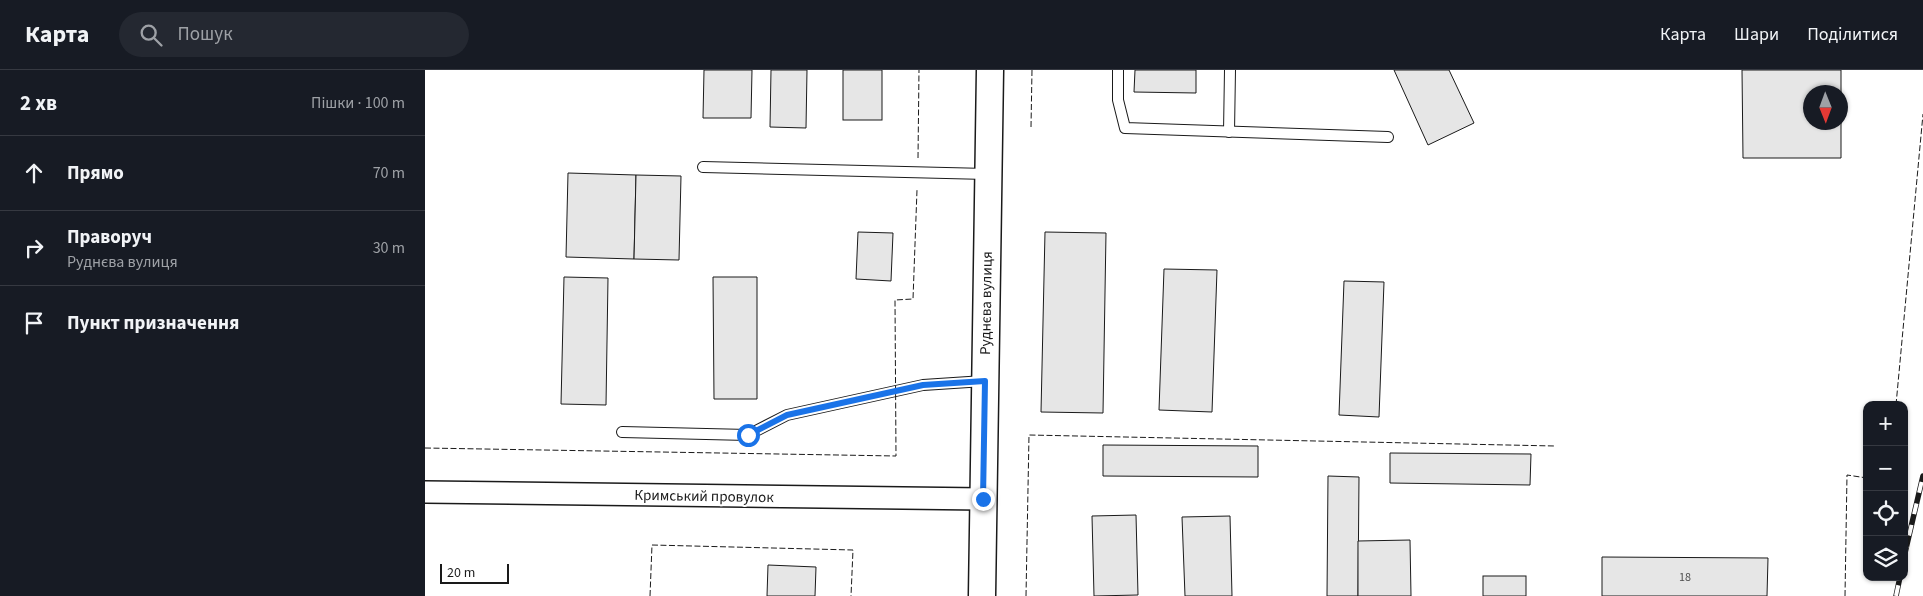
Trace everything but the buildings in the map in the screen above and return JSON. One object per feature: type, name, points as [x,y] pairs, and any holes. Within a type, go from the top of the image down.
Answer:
[{"type":"street","name":"Руднєва вулиця","points":[[982,596],[990,70]]},
{"type":"street","name":"Кримський провулок","points":[[425,492],[983,499]]},
{"type":"lane","points":[[1118,70],[1118,100],[1125,128],[1388,137]]},
{"type":"lane","points":[[1229,132],[1230,70]]},
{"type":"lane","points":[[703,167],[988,174]]},
{"type":"lane","points":[[622,432],[748,435],[787,415],[923,385],[985,381]]},
{"type":"railway","points":[[1908,540],[1923,476]]},
{"type":"railway","points":[[1896,596],[1899,581]]},
{"type":"fence","points":[[918,158],[919,70]]},
{"type":"fence","points":[[1031,127],[1032,70]]},
{"type":"fence","points":[[1896,401],[1923,114]]},
{"type":"fence","points":[[425,448],[896,456],[895,300],[913,299],[917,190]]},
{"type":"fence","points":[[1026,596],[1029,435],[1555,446]]},
{"type":"fence","points":[[1845,596],[1847,475],[1863,477]]},
{"type":"fence","points":[[650,596],[652,545],[853,550],[851,596]]},
{"type":"route","points":[[748,435],[787,415],[896,390],[923,385],[985,381],[983,499]]}]
